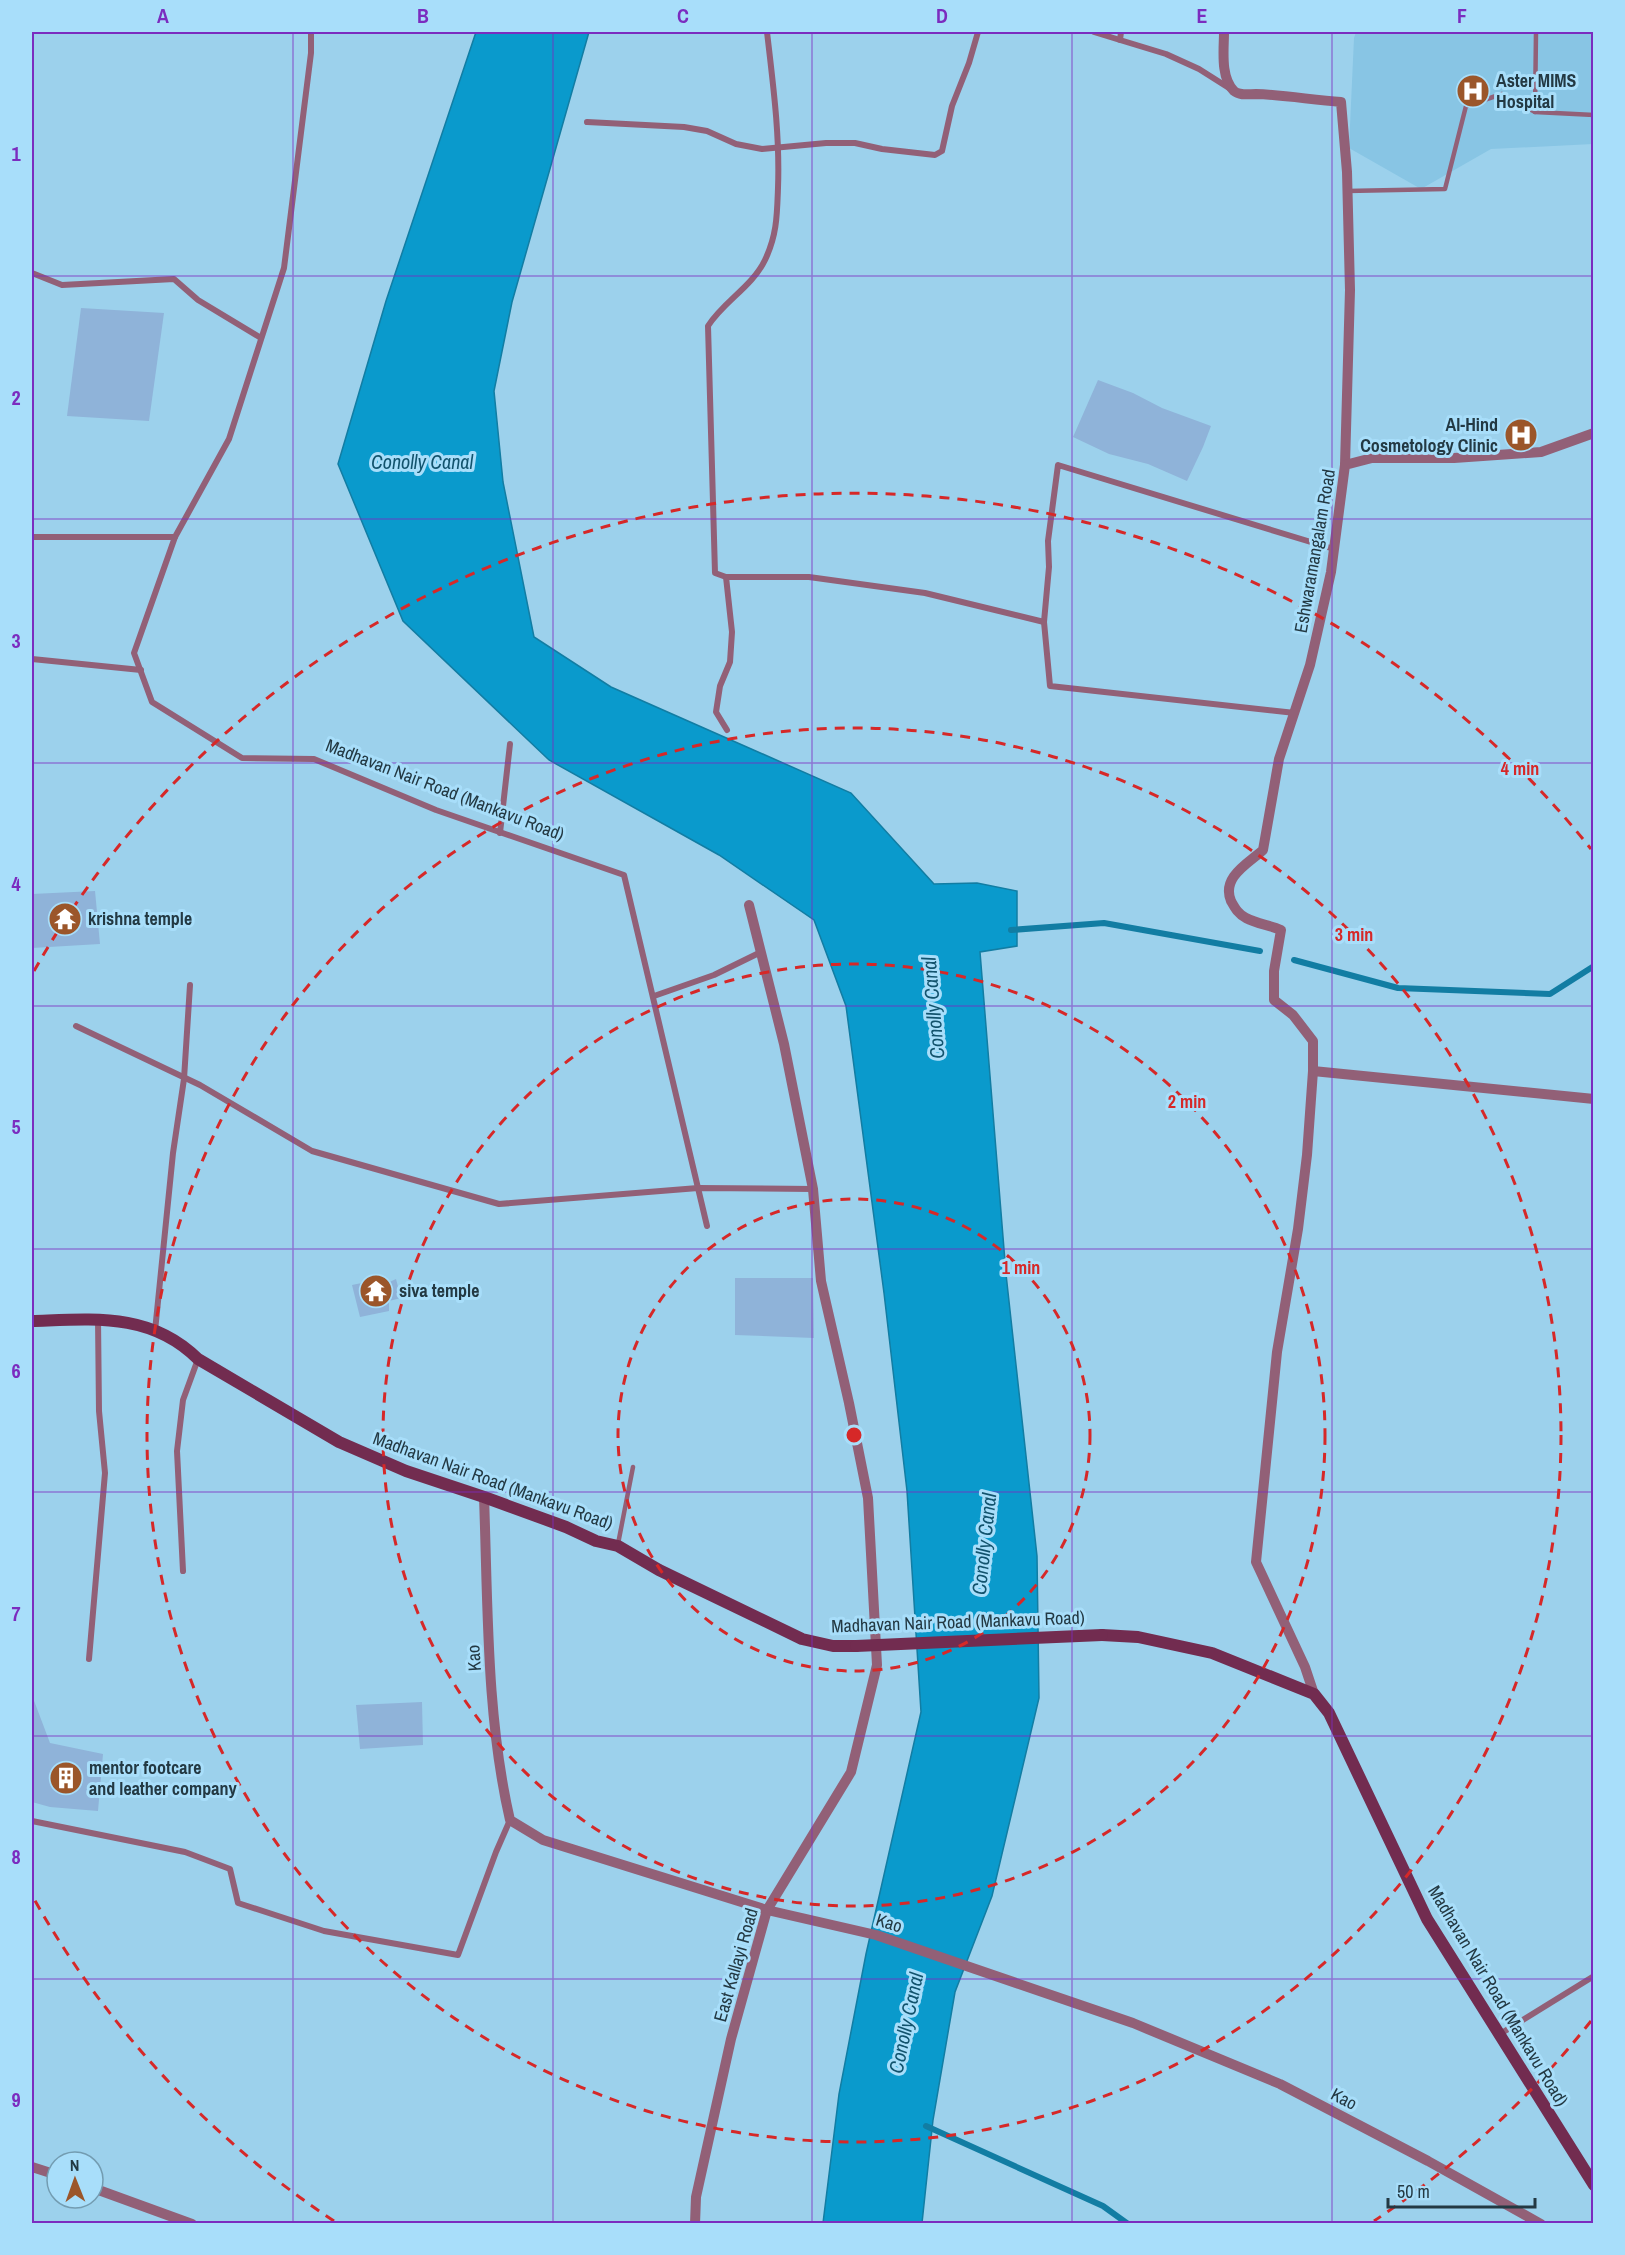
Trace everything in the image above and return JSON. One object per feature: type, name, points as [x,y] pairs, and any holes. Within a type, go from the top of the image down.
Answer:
[{"type":"main road","name":"Madhavan Nair Road (Mankavu Road)","points":[[32,1321],[98,1318],[145,1326],[185,1346],[198,1359],[339,1442],[406,1471],[566,1527],[596,1541],[618,1546],[659,1570],[802,1639],[833,1646],[856,1646],[1102,1635],[1138,1637],[1212,1653],[1314,1694],[1329,1713],[1427,1919],[1593,2185]]},
{"type":"street","name":"Madhavan Nair Road (Mankavu Road)","points":[[311,32],[311,53],[284,268],[229,439],[176,537],[134,653],[152,702],[242,758],[314,759],[436,810],[624,875],[707,1226]]},
{"type":"street","points":[[767,32],[780,147],[777,231],[765,261],[748,286],[717,312],[708,326],[713,568],[715,573],[726,577],[809,577],[925,593],[1044,622]]},
{"type":"street","points":[[587,122],[684,127],[707,131],[736,144],[762,148],[855,143],[882,149],[935,155],[942,151],[952,106],[978,32]]},
{"type":"street","points":[[1094,32],[1166,54],[1199,69],[1241,95],[1259,94],[1341,102],[1350,290],[1345,465]]},
{"type":"street","points":[[1120,40],[1121,32]]},
{"type":"street","points":[[1224,32],[1224,64],[1228,80],[1234,91]]},
{"type":"street","points":[[32,273],[62,285],[174,279],[198,300],[261,338]]},
{"type":"street","name":"Eshwaramangalam Road","points":[[1313,1071],[1313,1041],[1293,1014],[1274,1000],[1274,972],[1281,930],[1257,923],[1239,914],[1229,896],[1228,889],[1232,878],[1240,868],[1263,850],[1279,759],[1310,665],[1334,549],[1345,465],[1372,458],[1454,458],[1541,452],[1593,433]]},
{"type":"street","points":[[1295,712],[1050,687],[1044,622],[1049,567],[1048,541],[1058,465],[1334,549]]},
{"type":"street","points":[[32,537],[176,537]]},
{"type":"street","points":[[726,577],[732,632],[731,652],[730,662],[720,686],[716,712],[727,730]]},
{"type":"street","points":[[32,659],[141,670]]},
{"type":"street","points":[[500,832],[510,744]]},
{"type":"street","name":"East Kallayi Road","points":[[695,2223],[696,2197],[731,2039],[767,1910],[851,1772],[877,1665],[867,1498],[849,1403],[821,1281],[813,1189],[784,1044],[749,905]]},
{"type":"street","points":[[654,996],[714,975],[761,952]]},
{"type":"street","points":[[155,1331],[173,1153],[184,1079],[190,985]]},
{"type":"street","points":[[76,1026],[200,1085],[312,1152],[499,1204],[698,1188],[813,1189]]},
{"type":"street","points":[[1314,1694],[1305,1667],[1256,1562],[1277,1352],[1303,1187],[1313,1071],[1593,1099]]},
{"type":"street","points":[[89,1659],[105,1473],[99,1411],[98,1318]]},
{"type":"street","points":[[183,1571],[177,1451],[183,1400],[198,1359]]},
{"type":"street","name":"Kao","points":[[484,1497],[489,1650],[498,1746],[510,1820],[543,1840],[767,1910],[876,1935],[1133,2024],[1280,2084],[1541,2223]]},
{"type":"street","points":[[32,1821],[185,1852],[230,1869],[238,1903],[324,1931],[458,1955],[510,1820]]},
{"type":"street","points":[[1499,2035],[1593,1976]]},
{"type":"street","points":[[105,2192],[192,2223]]},
{"type":"lane","points":[[1535,112],[1536,32]]},
{"type":"lane","points":[[1347,191],[1445,189],[1466,106],[1502,94],[1535,112],[1593,115]]},
{"type":"lane","points":[[618,1546],[633,1467]]},
{"type":"shaded area","name":"Aster MIMS Hospital","points":[[1356,32],[1593,32],[1593,144],[1491,149],[1421,189],[1349,148]]},
{"type":"water","name":"Conolly Canal","points":[[476,32],[589,32],[512,302],[494,391],[503,482],[534,637],[611,687],[851,793],[934,884],[977,883],[1017,891],[1017,946],[980,952],[1006,1274],[1037,1556],[1039,1698],[992,1896],[955,1992],[933,2120],[922,2223],[823,2223],[839,2094],[866,1954],[921,1712],[907,1491],[884,1293],[846,1006],[814,920],[719,855],[549,760],[403,621],[338,464],[386,301]]},
{"type":"building","points":[[81,308],[164,313],[149,421],[67,416]]},
{"type":"building","points":[[1098,380],[1133,393],[1162,408],[1211,426],[1187,481],[1148,464],[1109,454],[1073,437]]},
{"type":"building","name":"krishna temple","points":[[95,891],[100,944],[32,948],[32,894]]},
{"type":"building","points":[[735,1278],[813,1278],[814,1338],[735,1335]]},
{"type":"building","name":"siva temple","points":[[381,1279],[385,1284],[396,1279],[401,1298],[389,1301],[389,1311],[360,1317],[352,1285]]},
{"type":"building","name":"mentor footcare and leather company","points":[[33,1698],[50,1743],[103,1754],[98,1811],[50,1807],[32,1802]]},
{"type":"building","points":[[422,1702],[423,1745],[360,1749],[356,1705]]},
{"type":"waterway","points":[[1011,930],[1104,923],[1260,951]]},
{"type":"waterway","points":[[1294,960],[1398,988],[1550,994],[1594,966]]},
{"type":"waterway","points":[[926,2126],[1103,2206],[1128,2224]]},
{"type":"place","name":"Aster MIMS Hospital","points":[[1473,91]]},
{"type":"place","name":"Al-Hind Cosmetology Clinic","points":[[1521,435]]},
{"type":"place","name":"krishna temple","points":[[65,919]]},
{"type":"place","name":"siva temple","points":[[376,1291]]},
{"type":"place","name":"mentor footcare and leather company","points":[[66,1778]]}]
